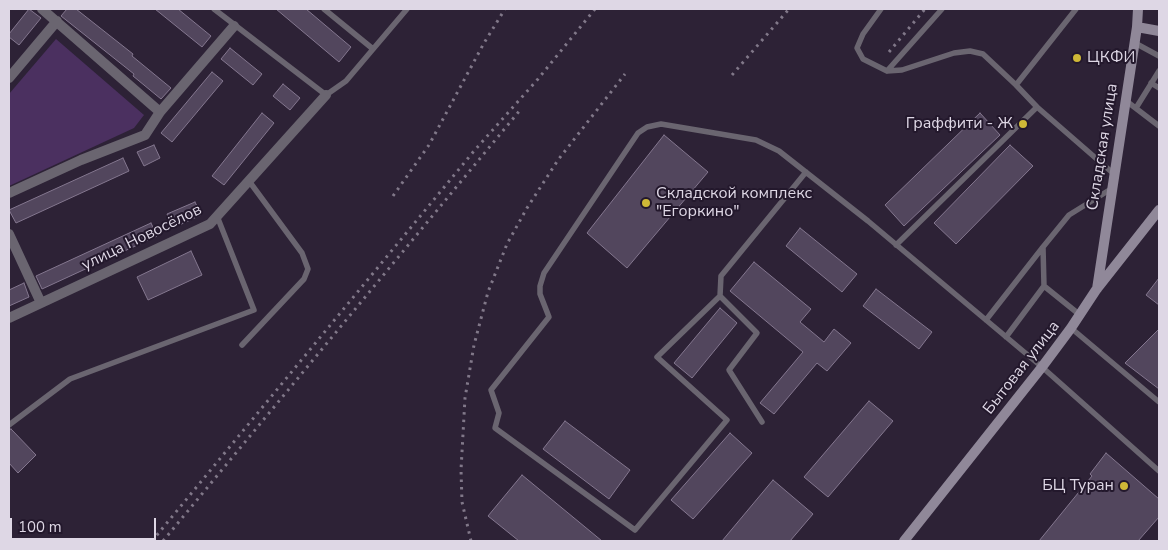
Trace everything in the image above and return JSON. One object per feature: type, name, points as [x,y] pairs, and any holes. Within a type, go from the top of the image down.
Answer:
[{"type":"main road","name":"Складская улица","points":[[1096,290],[1135,43],[1138,9]]},
{"type":"main road","points":[[1137,27],[1159,31]]},
{"type":"main road","name":"Бытовая улица","points":[[904,541],[1042,367],[1096,290],[1159,210]]},
{"type":"street","points":[[42,9],[160,112]]},
{"type":"street","points":[[9,78],[57,21]]},
{"type":"street","points":[[9,193],[81,160],[145,134],[160,112],[234,26]]},
{"type":"street","name":"улица Новосёлов","points":[[9,318],[210,224],[326,95]]},
{"type":"street","points":[[9,234],[41,303]]},
{"type":"lane","points":[[214,9],[326,95],[346,82],[407,9]]},
{"type":"lane","points":[[324,9],[373,49]]},
{"type":"lane","points":[[881,9],[863,34],[857,48],[863,60],[887,71],[902,70],[954,53],[970,51],[983,54],[1037,107],[1114,174]]},
{"type":"lane","points":[[887,71],[942,9]]},
{"type":"lane","points":[[1016,85],[1076,9]]},
{"type":"lane","points":[[1135,43],[1159,56]]},
{"type":"lane","points":[[1136,108],[1159,71]]},
{"type":"lane","points":[[1151,83],[1159,88]]},
{"type":"lane","points":[[1126,100],[1159,126]]},
{"type":"lane","points":[[896,245],[1037,107]]},
{"type":"lane","points":[[806,172],[721,276],[720,296],[657,357],[727,420],[635,530],[495,428],[499,413],[491,390],[549,317],[540,294],[544,273],[638,133],[647,127],[661,124],[756,140],[779,151],[806,172],[896,245],[1042,367],[1159,471]]},
{"type":"lane","points":[[242,345],[304,279],[308,269],[302,252],[249,181]]},
{"type":"lane","points":[[986,320],[1069,215],[1111,189]]},
{"type":"lane","points":[[9,425],[70,379],[254,310],[217,216]]},
{"type":"lane","points":[[1006,338],[1044,286],[1043,247]]},
{"type":"lane","points":[[1044,286],[1080,315]]},
{"type":"lane","points":[[720,296],[757,333],[729,370],[762,422]]},
{"type":"lane","points":[[1071,328],[1159,402]]},
{"type":"shaded area","points":[[56,39],[144,115],[134,128],[9,186],[9,94]]},
{"type":"building","points":[[29,9],[41,18],[19,45],[9,37],[9,34]]},
{"type":"building","points":[[67,9],[76,9],[133,54],[132,56],[171,88],[161,99],[133,76],[134,74],[61,16]]},
{"type":"building","points":[[155,9],[178,9],[211,36],[202,47]]},
{"type":"building","points":[[276,9],[306,9],[351,47],[339,62]]},
{"type":"building","points":[[230,48],[262,74],[253,85],[221,59]]},
{"type":"building","points":[[212,72],[223,81],[172,142],[161,133]]},
{"type":"building","points":[[283,84],[300,98],[290,110],[273,96]]},
{"type":"building","points":[[262,113],[274,123],[224,185],[212,176]]},
{"type":"building","points":[[980,113],[1000,135],[904,226],[885,205]]},
{"type":"building","name":"Складской комплекс \"Егоркино\"","points":[[664,135],[708,172],[627,268],[587,233]]},
{"type":"building","points":[[154,145],[160,158],[144,166],[137,152]]},
{"type":"building","points":[[1010,145],[1033,166],[956,244],[934,223]]},
{"type":"building","points":[[123,158],[129,171],[16,223],[9,210]]},
{"type":"building","points":[[195,202],[201,215],[173,228],[167,214]]},
{"type":"building","points":[[151,223],[157,236],[42,289],[36,276]]},
{"type":"building","points":[[800,228],[857,274],[842,292],[786,246]]},
{"type":"building","points":[[191,251],[202,275],[148,300],[137,277]]},
{"type":"building","points":[[754,262],[811,309],[800,322],[824,342],[834,329],[851,343],[827,371],[817,363],[774,414],[760,403],[803,352],[730,291]]},
{"type":"building","points":[[1159,278],[1159,305],[1146,295]]},
{"type":"building","points":[[24,283],[29,297],[9,306],[9,290]]},
{"type":"building","points":[[876,289],[932,332],[919,349],[863,306]]},
{"type":"building","points":[[720,308],[737,323],[692,378],[674,363]]},
{"type":"building","points":[[1159,329],[1159,389],[1125,363]]},
{"type":"building","points":[[869,401],[893,421],[828,497],[804,477]]},
{"type":"building","points":[[565,421],[630,470],[609,499],[543,449]]},
{"type":"building","points":[[11,429],[36,455],[18,473],[9,463],[9,430]]},
{"type":"building","points":[[730,433],[752,453],[693,519],[671,500]]},
{"type":"building","points":[[1106,453],[1159,499],[1159,517],[1138,541],[1039,541],[1092,476],[1090,474]]},
{"type":"building","points":[[522,475],[602,541],[519,541],[488,516]]},
{"type":"building","points":[[773,480],[813,514],[790,541],[722,541]]},
{"type":"railway","points":[[393,196],[429,145],[484,43],[505,9]]},
{"type":"railway","points":[[152,541],[474,151],[538,79],[595,9]]},
{"type":"railway","points":[[732,75],[789,9]]},
{"type":"railway","points":[[889,52],[925,9]]},
{"type":"railway","points":[[471,541],[462,502],[461,470],[465,398],[474,345],[488,292],[507,244],[527,208],[558,160],[625,74]]},
{"type":"railway","points":[[163,541],[521,109]]},
{"type":"place","name":"ЦКФИ","points":[[1077,58]]},
{"type":"place","name":"Граффити - Ж","points":[[1023,124]]},
{"type":"place","name":"Складской комплекс \"Егоркино\"","points":[[646,203]]},
{"type":"place","name":"БЦ Туран","points":[[1124,486]]}]
